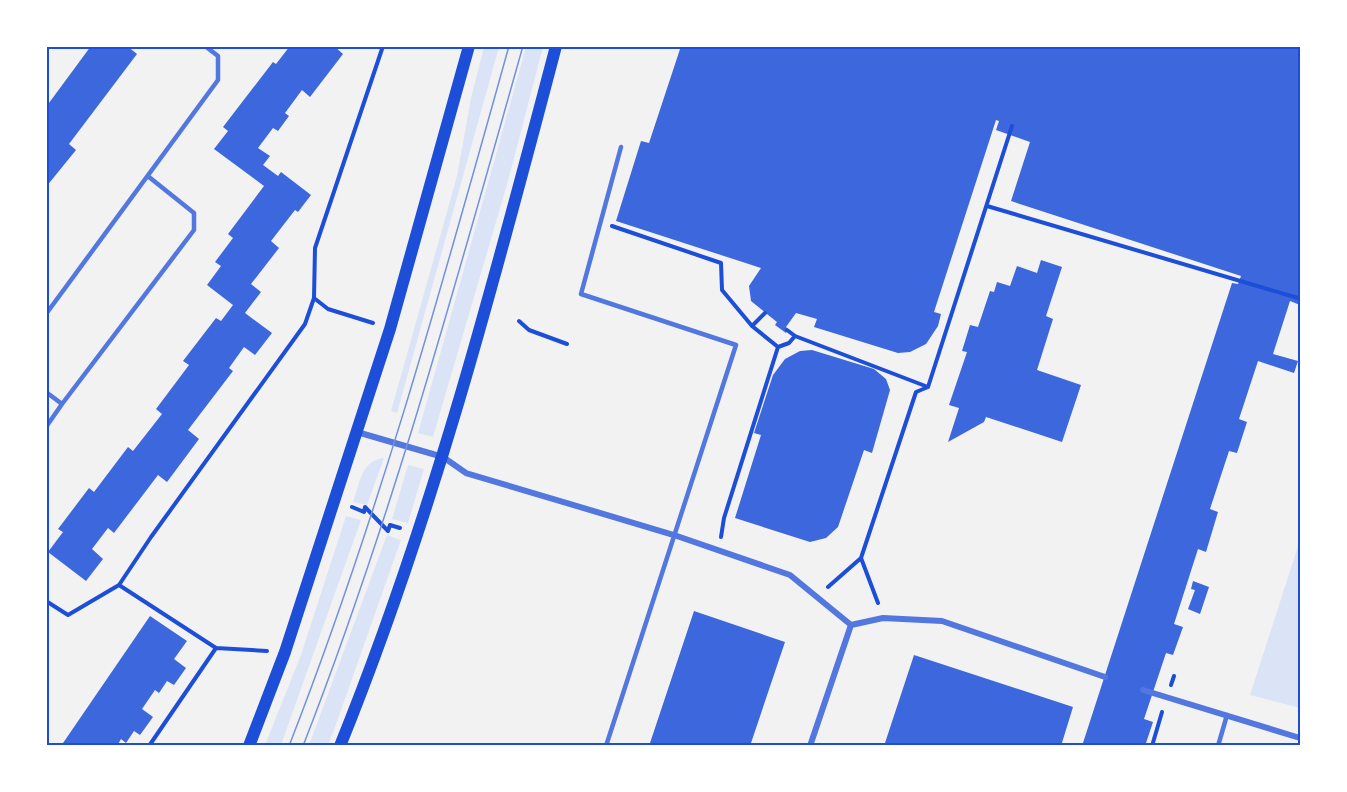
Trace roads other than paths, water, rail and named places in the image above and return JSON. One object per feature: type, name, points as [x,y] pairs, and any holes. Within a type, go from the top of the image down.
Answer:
[{"type":"main road","points":[[249,746],[285,652],[390,329],[469,46]]},
{"type":"main road","points":[[340,746],[364,686],[443,457],[520,189],[556,46]]},
{"type":"street","points":[[356,432],[443,457],[466,473],[674,535],[790,575],[851,625]]},
{"type":"street","points":[[851,625],[883,618],[942,621],[1104,677]]},
{"type":"street","points":[[810,746],[851,625]]},
{"type":"street","points":[[1143,690],[1300,738]]},
{"type":"lane","points":[[46,314],[218,80],[218,56],[205,46]]},
{"type":"lane","points":[[606,746],[736,345],[581,294],[621,147]]},
{"type":"lane","points":[[46,427],[195,230],[194,213],[148,177]]},
{"type":"lane","points":[[46,392],[62,404]]},
{"type":"lane","points":[[1218,746],[1227,715]]},
{"type":"tram line","points":[[289,746],[352,574],[408,399],[509,46]]},
{"type":"tram line","points":[[303,746],[366,574],[394,487],[523,46]]}]
